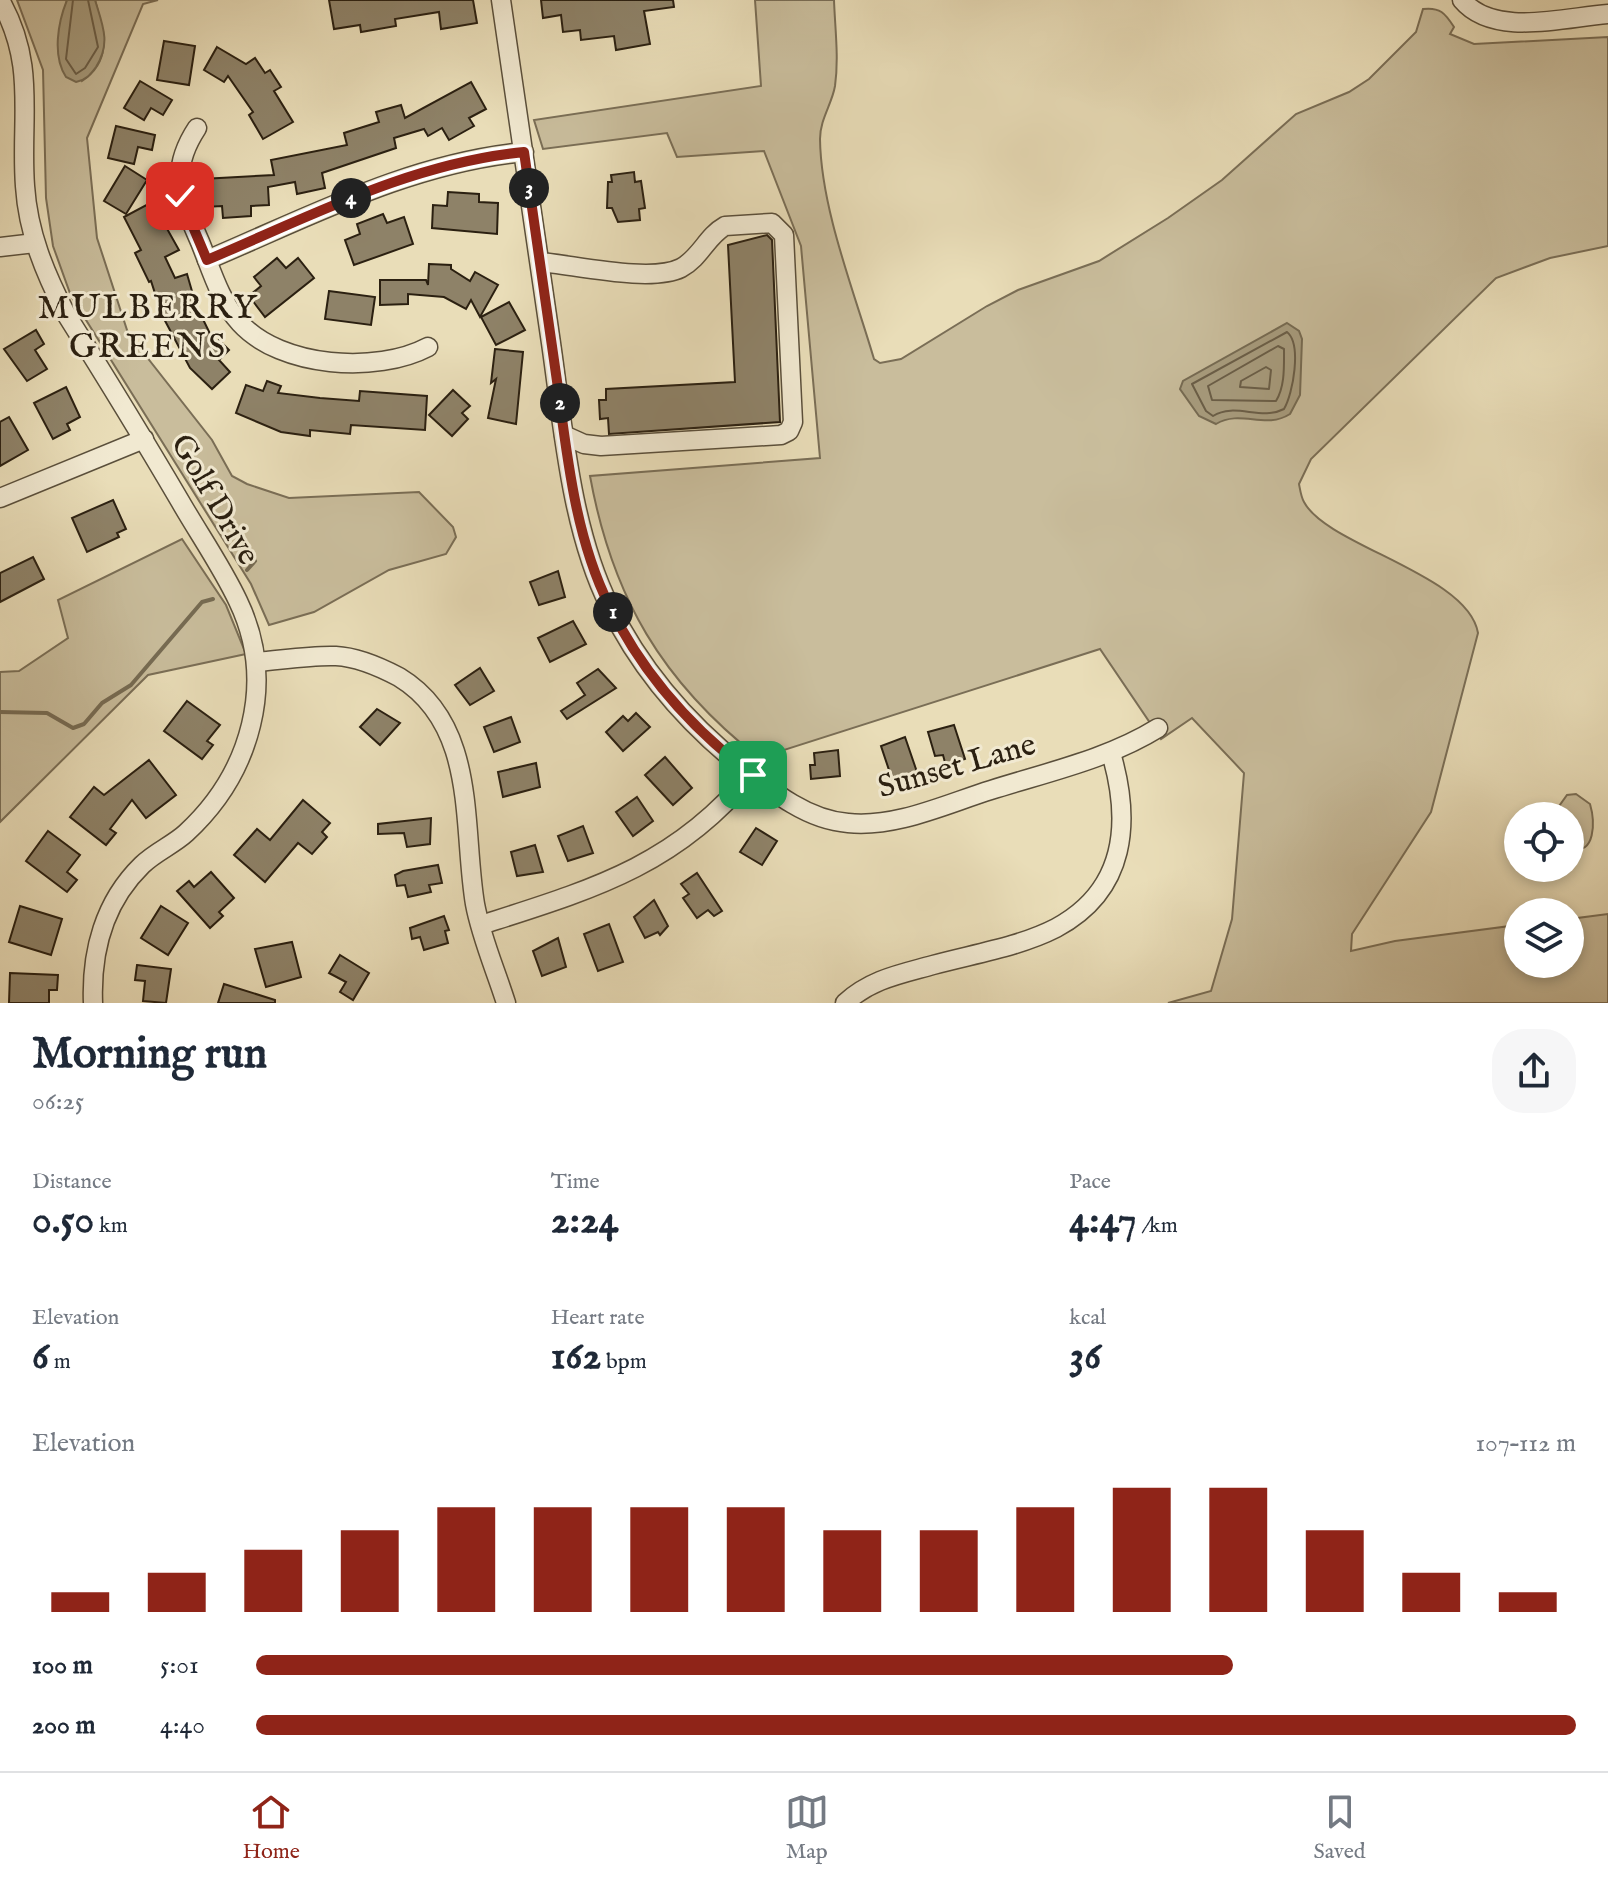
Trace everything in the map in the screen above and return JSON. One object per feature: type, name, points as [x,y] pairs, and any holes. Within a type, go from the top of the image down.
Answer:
[{"type":"street","name":"Golf Drive","points":[[0,0],[17,37],[25,68],[25,188],[35,243],[66,314],[144,439],[239,602],[257,662],[254,722],[233,774],[186,833],[143,863],[122,888],[105,920],[91,966],[93,1003]]},
{"type":"street","name":"Sunset Lane","points":[[501,0],[564,435],[588,550],[609,605],[638,656],[673,702],[751,774],[819,817],[867,824],[917,814],[1111,753],[1158,728]]},
{"type":"street","points":[[1462,0],[1480,15],[1508,22],[1608,14]]},
{"type":"street","points":[[197,128],[181,160],[180,196],[225,304],[240,323],[282,351],[366,364],[400,359],[428,347]]},
{"type":"street","points":[[207,260],[403,176],[447,163],[524,152]]},
{"type":"street","points":[[540,262],[645,275],[663,274],[696,258],[718,230],[734,224],[772,223],[784,235],[793,422],[789,431],[781,435],[601,446],[584,444],[564,435]]},
{"type":"street","points":[[0,247],[35,243]]},
{"type":"street","points":[[0,498],[144,439]]},
{"type":"street","points":[[257,662],[327,656],[349,658],[388,671],[427,700],[449,735],[462,774],[475,904],[506,1003]]},
{"type":"street","points":[[845,1003],[878,980],[1036,936],[1078,912],[1103,883],[1121,837],[1123,802],[1111,753]]},
{"type":"street","points":[[481,925],[594,889],[638,869],[695,831],[751,774]]},
{"type":"shaded area","points":[[17,0],[67,0],[59,35],[82,81],[99,63],[104,44],[95,0],[158,0],[143,4],[87,138],[97,238],[128,333],[212,440],[232,476],[289,498],[419,492],[453,527],[456,537],[446,554],[389,570],[314,612],[269,625],[251,584],[71,296],[53,246],[46,198],[43,70]]},
{"type":"shaded area","points":[[755,0],[834,0],[836,75],[821,132],[822,166],[840,250],[874,359],[880,363],[901,359],[1018,290],[1099,261],[1168,218],[1222,180],[1296,114],[1349,92],[1369,79],[1416,32],[1423,9],[1442,12],[1454,27],[1450,34],[1474,44],[1608,37],[1608,246],[1550,258],[1496,278],[1311,459],[1299,484],[1304,502],[1318,518],[1339,533],[1425,577],[1450,594],[1469,612],[1478,633],[1431,812],[1352,934],[1351,951],[1395,941],[1504,927],[1504,978],[1584,978],[1584,917],[1608,914],[1608,1003],[1168,1003],[1211,991],[1232,919],[1244,773],[1192,718],[1161,739],[1100,649],[759,758],[695,699],[646,634],[628,598],[612,560],[590,476],[820,458],[801,246],[764,151],[677,157],[667,133],[543,149],[534,120],[761,86]]},
{"type":"shaded area","points":[[182,539],[226,605],[246,654],[148,675],[0,822],[0,672],[19,671],[68,638],[58,600]]},
{"type":"shaded area","points":[[1576,794],[1590,804],[1592,836],[1584,848],[1584,802],[1562,802],[1567,795]]},
{"type":"water","points":[[67,0],[95,0],[104,34],[103,50],[96,67],[88,77],[76,82],[66,77],[59,59],[59,28]]},
{"type":"water","points":[[1287,323],[1299,331],[1302,339],[1300,395],[1290,414],[1271,420],[1235,418],[1216,424],[1199,416],[1180,389],[1183,381]]},
{"type":"building","points":[[329,0],[473,0],[477,23],[441,29],[439,12],[395,19],[396,26],[361,32],[360,25],[334,29]]},
{"type":"building","points":[[541,0],[673,0],[674,7],[644,11],[650,44],[616,50],[614,36],[581,40],[580,30],[563,32],[561,15],[543,18]]},
{"type":"building","points":[[164,41],[195,46],[189,85],[157,80]]},
{"type":"building","points":[[217,47],[246,64],[255,58],[265,73],[270,70],[281,87],[274,91],[293,122],[263,139],[249,115],[253,112],[228,76],[224,82],[204,70]]},
{"type":"building","points":[[140,81],[172,100],[163,115],[151,108],[144,120],[124,108]]},
{"type":"building","points":[[471,82],[486,109],[469,118],[474,126],[449,140],[442,128],[428,136],[424,129],[394,138],[396,148],[322,173],[325,188],[297,194],[295,182],[268,187],[269,205],[251,206],[251,216],[223,218],[222,206],[204,207],[202,179],[274,175],[271,160],[347,145],[344,133],[379,122],[376,112],[401,105],[405,118]]},
{"type":"building","points":[[116,126],[155,135],[152,150],[138,147],[134,164],[108,158]]},
{"type":"building","points":[[125,166],[147,180],[126,214],[104,201]]},
{"type":"building","points":[[634,172],[635,182],[641,181],[645,208],[639,209],[640,220],[618,222],[612,208],[607,208],[608,182],[612,182],[611,175]]},
{"type":"building","points":[[448,192],[479,194],[479,202],[498,203],[497,234],[432,228],[433,205],[447,206]]},
{"type":"building","points":[[152,202],[179,250],[165,257],[175,278],[187,274],[196,305],[215,344],[219,340],[229,350],[219,360],[230,372],[212,389],[190,368],[135,253],[141,250],[124,217]]},
{"type":"building","points":[[383,214],[387,223],[404,217],[413,244],[354,265],[345,240],[360,234],[357,224]]},
{"type":"building","points":[[767,235],[772,240],[780,422],[609,434],[608,418],[600,419],[599,400],[606,400],[606,389],[735,382],[728,245]]},
{"type":"building","points":[[277,258],[286,268],[298,258],[314,278],[265,317],[249,296],[261,286],[254,277]]},
{"type":"building","points":[[429,264],[451,265],[451,269],[470,281],[475,272],[498,285],[480,317],[471,300],[466,309],[444,297],[408,294],[408,304],[380,305],[380,280],[426,280],[428,285]]},
{"type":"building","points":[[329,291],[375,297],[371,325],[325,319]]},
{"type":"building","points":[[509,302],[525,330],[496,345],[481,317]]},
{"type":"building","points":[[36,330],[44,344],[35,350],[47,369],[27,381],[4,349]]},
{"type":"building","points":[[495,349],[523,352],[516,424],[488,418],[496,379],[491,383]]},
{"type":"building","points":[[267,381],[281,386],[278,393],[320,398],[359,401],[360,391],[427,396],[425,430],[351,425],[350,434],[310,430],[310,436],[281,432],[236,413],[246,385],[263,391]]},
{"type":"building","points":[[66,387],[80,417],[67,424],[70,430],[53,439],[34,403]]},
{"type":"building","points":[[453,390],[470,406],[462,413],[468,419],[452,436],[429,415]]},
{"type":"building","points":[[9,417],[28,450],[0,466],[0,422]]},
{"type":"building","points":[[113,500],[126,529],[117,533],[119,537],[87,552],[72,518]]},
{"type":"building","points":[[33,557],[44,579],[0,602],[0,573]]},
{"type":"building","points":[[558,571],[565,597],[539,605],[530,582]]},
{"type":"building","points":[[573,621],[586,644],[550,662],[538,638]]},
{"type":"building","points":[[480,668],[494,691],[470,705],[455,685]]},
{"type":"building","points":[[598,669],[616,688],[567,719],[561,711],[585,695],[577,683]]},
{"type":"building","points":[[187,701],[220,725],[207,741],[213,745],[202,759],[164,731]]},
{"type":"building","points":[[377,709],[400,723],[380,745],[360,727]]},
{"type":"building","points":[[636,713],[650,727],[623,751],[606,732],[623,716],[628,721]]},
{"type":"building","points":[[511,717],[520,742],[494,752],[484,727]]},
{"type":"building","points":[[954,725],[965,759],[946,766],[943,755],[935,756],[928,732]]},
{"type":"building","points":[[905,737],[918,775],[893,782],[881,746]]},
{"type":"building","points":[[838,750],[840,776],[811,779],[810,765],[815,765],[814,753]]},
{"type":"building","points":[[665,757],[692,788],[673,805],[645,775]]},
{"type":"building","points":[[149,760],[176,795],[146,818],[132,800],[110,829],[116,833],[106,845],[70,817],[94,787],[104,795]]},
{"type":"building","points":[[536,763],[540,787],[503,797],[498,772]]},
{"type":"building","points":[[637,797],[653,821],[633,836],[616,812]]},
{"type":"building","points":[[303,800],[330,823],[322,832],[327,837],[312,854],[298,843],[265,882],[234,855],[257,829],[270,840]]},
{"type":"building","points":[[431,818],[430,844],[407,847],[404,833],[378,834],[378,824]]},
{"type":"building","points":[[583,826],[593,853],[568,861],[558,836]]},
{"type":"building","points":[[756,828],[777,841],[762,865],[740,852]]},
{"type":"building","points":[[48,831],[80,855],[67,872],[77,880],[67,892],[26,861]]},
{"type":"building","points":[[535,845],[543,872],[517,876],[511,852]]},
{"type":"building","points":[[438,865],[442,883],[429,885],[431,892],[408,897],[405,885],[397,886],[395,875]]},
{"type":"building","points":[[211,872],[234,898],[219,912],[223,916],[210,928],[177,891],[189,881],[194,887]]},
{"type":"building","points":[[697,873],[722,911],[714,916],[708,910],[697,918],[683,898],[689,894],[681,884]]},
{"type":"building","points":[[654,900],[668,926],[660,935],[658,932],[645,938],[634,917]]},
{"type":"building","points":[[20,906],[62,919],[51,955],[9,942]]},
{"type":"building","points":[[161,906],[188,923],[168,955],[141,938]]},
{"type":"building","points":[[444,916],[449,930],[445,931],[448,943],[424,950],[420,937],[412,939],[410,928]]},
{"type":"building","points":[[609,924],[623,962],[598,971],[584,934]]},
{"type":"building","points":[[558,938],[566,967],[542,976],[533,951]]},
{"type":"building","points":[[292,942],[301,977],[266,987],[255,949]]},
{"type":"building","points":[[340,955],[369,973],[353,1000],[340,992],[346,982],[329,973]]},
{"type":"building","points":[[137,965],[171,969],[166,1003],[143,1001],[145,981],[135,980]]},
{"type":"building","points":[[10,973],[58,975],[57,990],[49,990],[49,1003],[9,1003]]},
{"type":"building","points":[[224,984],[275,1000],[275,1003],[218,1003]]},
{"type":"waterway","points":[[247,570],[255,561]]},
{"type":"waterway","points":[[0,712],[47,713],[73,728],[84,724],[102,703],[131,685],[202,602],[213,599]]},
{"type":"district","name":"MULBERRY GREENS","points":[[148,328]]},
{"type":"route","points":[[180,196],[207,260],[403,176],[447,163],[524,152],[564,435],[585,538],[601,586],[632,647],[673,702],[718,747],[753,775]]}]
